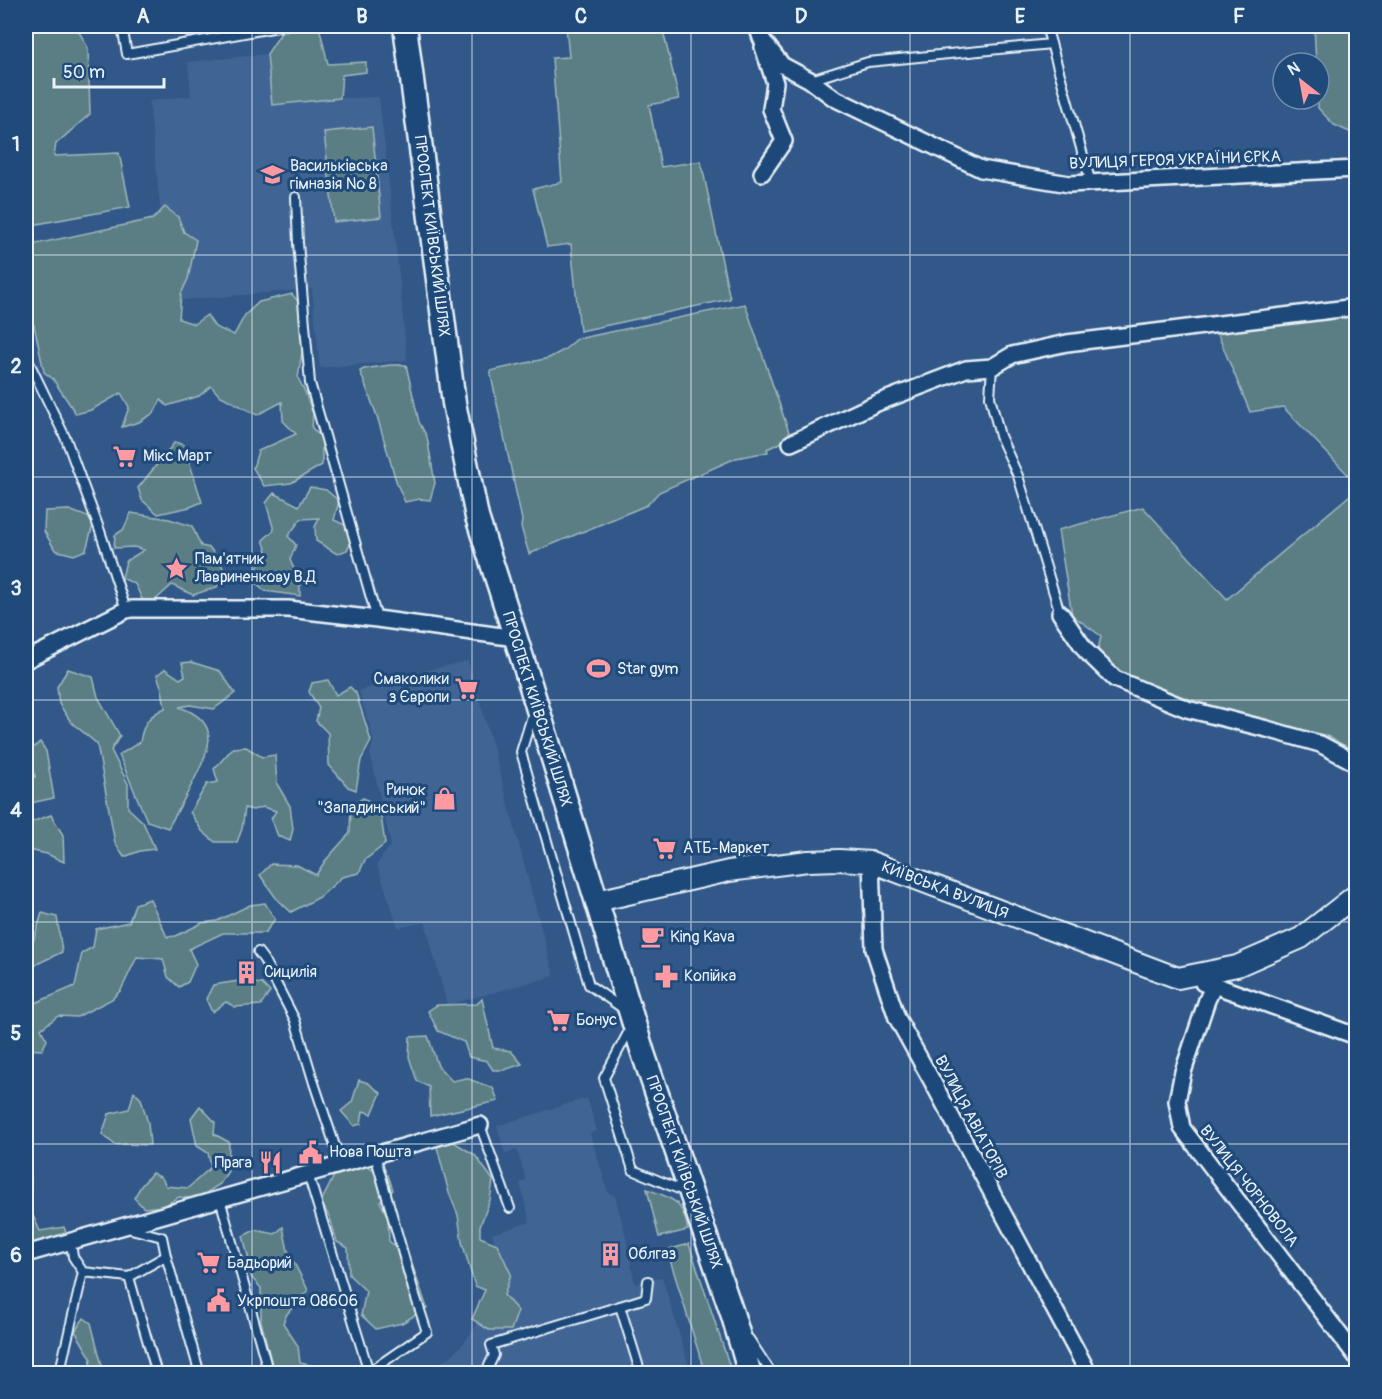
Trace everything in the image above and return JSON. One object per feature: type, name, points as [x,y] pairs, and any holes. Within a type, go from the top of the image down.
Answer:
[{"type":"main road","name":"ПРОСПЕКТ КИЇВСЬКИЙ ШЛЯХ","points":[[405,26],[454,402],[477,517],[633,1019],[733,1316],[750,1374]]},
{"type":"street","points":[[759,32],[775,83],[771,109],[784,141],[762,173]]},
{"type":"street","name":"ВУЛИЦЯ ГЕРОЯ УКРАЇНИ ЄРКА","points":[[759,32],[782,64],[810,80],[834,98],[981,169],[1069,183],[1356,169]]},
{"type":"street","points":[[791,443],[877,403],[966,369],[992,367],[1012,355],[1067,343],[1356,307]]},
{"type":"street","points":[[26,660],[132,609],[288,609],[516,638]]},
{"type":"street","points":[[1060,613],[1086,651],[1115,679],[1186,710],[1320,744],[1356,763]]},
{"type":"street","name":"КИЇВСЬКА ВУЛИЦЯ","points":[[597,901],[729,871],[808,861],[871,862],[1178,978],[1214,985],[1356,1036]]},
{"type":"street","name":"ВУЛИЦЯ АВІАТОРІВ","points":[[871,862],[874,950],[897,1018],[1089,1374]]},
{"type":"street","points":[[1178,978],[1237,966],[1301,938],[1356,895]]},
{"type":"street","name":"ВУЛИЦЯ ЧОРНОВОЛА","points":[[1214,985],[1186,1062],[1177,1101],[1182,1128],[1356,1356]]},
{"type":"street","points":[[26,1254],[480,1125]]},
{"type":"lane","points":[[122,26],[127,54],[278,27]]},
{"type":"lane","points":[[1046,26],[1091,183]]},
{"type":"lane","points":[[810,80],[868,62],[1051,44]]},
{"type":"lane","points":[[296,197],[310,383],[377,619]]},
{"type":"lane","points":[[26,356],[66,438],[126,610]]},
{"type":"lane","points":[[992,367],[990,397],[1000,436],[1018,476],[1060,613]]},
{"type":"lane","points":[[536,703],[522,752],[589,985],[633,1019],[604,1078],[633,1170],[690,1193]]},
{"type":"lane","points":[[258,952],[295,1020],[341,1164]]},
{"type":"lane","points":[[480,1125],[510,1208]]},
{"type":"lane","points":[[308,1174],[367,1373],[427,1332],[375,1155]]},
{"type":"lane","points":[[220,1199],[269,1374]]},
{"type":"lane","points":[[129,1225],[131,1229],[162,1237],[200,1374]]},
{"type":"lane","points":[[65,1374],[62,1362],[83,1272],[73,1257],[72,1250]]},
{"type":"lane","points":[[83,1272],[129,1277],[166,1256]]},
{"type":"lane","points":[[129,1277],[157,1374]]},
{"type":"lane","points":[[485,1374],[494,1355],[491,1345],[646,1298],[648,1281]]},
{"type":"lane","points":[[620,1306],[641,1374]]},
{"type":"lane","points":[[733,1316],[772,1374]]},
{"type":"shaded area","name":"Васильківська гімназія № 8","points":[[267,54],[272,105],[340,98],[379,97],[407,360],[320,368],[312,289],[170,301],[149,101],[191,96],[188,62]]},
{"type":"shaded area","name":"Ринок \"Западинський\"","points":[[468,661],[554,976],[447,1005],[425,922],[398,928],[377,864],[391,845],[370,753],[374,741],[359,691],[424,671]]},
{"type":"shaded area","points":[[587,1098],[597,1131],[590,1133],[608,1192],[615,1196],[635,1284],[662,1277],[691,1373],[418,1374],[450,1357],[463,1344],[506,1284],[492,1234],[530,1222],[520,1183],[526,1180],[517,1150],[505,1153],[497,1126]]},
{"type":"green space","points":[[26,26],[59,26],[78,30],[88,48],[90,114],[56,144],[54,156],[119,153],[130,207],[26,226]]},
{"type":"green space","points":[[309,26],[319,26],[328,64],[366,62],[366,72],[342,75],[340,98],[272,105],[267,54],[281,33]]},
{"type":"green space","points":[[566,26],[662,26],[679,99],[649,105],[661,167],[701,161],[730,299],[580,331],[571,244],[547,247],[533,189],[562,182],[552,58],[569,57]]},
{"type":"green space","points":[[1314,26],[1356,26],[1356,135],[1334,125],[1321,111],[1331,111],[1331,51],[1315,51]]},
{"type":"green space","points":[[372,127],[381,217],[334,222],[324,132]]},
{"type":"green space","points":[[165,207],[178,217],[184,232],[196,240],[188,279],[181,294],[179,319],[194,324],[207,315],[215,327],[234,335],[245,315],[259,302],[292,294],[300,304],[302,352],[298,378],[313,414],[312,428],[322,438],[322,465],[291,483],[264,486],[253,468],[258,451],[296,434],[283,421],[282,402],[257,415],[219,395],[211,386],[199,396],[167,406],[161,400],[154,413],[139,422],[122,427],[129,407],[121,393],[91,410],[76,414],[53,379],[44,372],[34,325],[26,311],[26,246],[153,219]]},
{"type":"green space","points":[[745,304],[791,438],[767,449],[768,452],[736,458],[659,492],[647,505],[529,554],[521,527],[522,520],[490,371],[549,358],[564,350],[577,339]]},
{"type":"green space","points":[[1356,307],[1356,483],[1283,407],[1250,412],[1214,325]]},
{"type":"green space","points":[[390,365],[406,365],[419,422],[427,437],[435,483],[430,500],[405,502],[360,371]]},
{"type":"green space","points":[[175,442],[184,445],[202,502],[158,514],[142,500],[138,488]]},
{"type":"green space","points":[[310,487],[326,490],[339,501],[334,520],[358,531],[347,550],[337,554],[316,541],[315,527],[319,518],[301,519],[288,536],[296,545],[290,560],[300,577],[300,596],[265,591],[251,578],[267,551],[263,540],[274,530],[266,503],[274,493],[299,506]]},
{"type":"green space","points":[[1356,490],[1356,752],[1327,736],[1196,702],[1119,672],[1098,650],[1101,636],[1072,615],[1058,530],[1143,507],[1227,599]]},
{"type":"green space","points":[[69,510],[88,517],[93,525],[86,550],[74,555],[55,550],[44,531],[45,511]]},
{"type":"green space","points":[[131,513],[169,519],[192,526],[201,546],[210,548],[221,563],[224,571],[217,587],[193,595],[172,585],[152,603],[143,601],[135,584],[122,578],[126,561],[144,550],[134,547],[114,548],[115,535],[123,530]]},
{"type":"green space","points":[[191,662],[220,671],[235,693],[214,709],[190,705],[179,707],[201,720],[207,727],[209,736],[201,767],[168,828],[147,821],[119,755],[140,742],[147,721],[165,708],[157,675],[165,669],[180,679],[185,676],[182,663]]},
{"type":"green space","points":[[68,669],[93,677],[98,697],[120,736],[111,750],[128,784],[128,808],[143,822],[155,849],[140,851],[124,857],[115,843],[97,744],[71,722],[59,704],[57,687]]},
{"type":"green space","points":[[328,680],[336,695],[350,687],[356,693],[371,741],[361,760],[356,790],[348,787],[329,765],[328,733],[316,721],[319,708],[309,692],[312,683]]},
{"type":"green space","points":[[40,742],[46,751],[54,798],[26,804],[28,776],[35,777],[31,750]]},
{"type":"green space","points":[[246,747],[262,757],[275,755],[277,784],[290,806],[293,829],[290,841],[278,836],[271,819],[276,811],[263,807],[253,810],[245,808],[242,829],[237,842],[215,842],[202,831],[190,812],[207,784],[218,782],[214,769],[233,748]]},
{"type":"green space","points":[[363,798],[375,804],[381,816],[385,844],[365,860],[359,873],[342,877],[320,897],[291,912],[276,898],[260,875],[271,864],[297,865],[316,875],[325,861],[350,833],[351,807]]},
{"type":"green space","points":[[51,815],[63,835],[64,862],[47,854],[29,850],[26,824]]},
{"type":"green space","points":[[150,899],[167,937],[176,936],[202,923],[217,921],[250,905],[265,903],[275,919],[265,933],[223,933],[189,949],[196,964],[188,982],[179,987],[168,977],[163,959],[137,957],[121,990],[112,999],[77,1017],[58,1016],[41,1029],[47,1040],[42,1050],[26,1049],[26,1007],[75,986],[82,953],[93,947],[96,929],[129,922],[135,904]]},
{"type":"green space","points":[[42,913],[57,917],[62,952],[26,972],[26,943],[33,942]]},
{"type":"green space","points":[[239,981],[262,984],[270,992],[261,1005],[235,1007],[226,1002],[212,1012],[206,999],[213,985]]},
{"type":"green space","points":[[482,999],[493,1048],[511,1051],[522,1064],[504,1070],[493,1070],[487,1061],[469,1057],[464,1042],[438,1031],[428,1011],[437,1005],[477,1004]]},
{"type":"green space","points":[[428,1036],[438,1066],[452,1081],[466,1078],[493,1088],[498,1101],[430,1116],[429,1087],[417,1081],[409,1057],[410,1037]]},
{"type":"green space","points":[[359,1080],[368,1083],[381,1093],[372,1114],[363,1111],[361,1124],[354,1126],[341,1111],[352,1102]]},
{"type":"green space","points":[[134,1092],[141,1099],[148,1123],[150,1145],[115,1145],[102,1134],[109,1114],[129,1109]]},
{"type":"green space","points":[[200,1106],[215,1122],[214,1134],[229,1142],[228,1171],[220,1184],[197,1199],[179,1197],[164,1206],[144,1208],[134,1198],[152,1173],[162,1178],[166,1186],[188,1188],[211,1167],[208,1153],[197,1146],[191,1118]]},
{"type":"green space","points":[[452,1141],[475,1155],[493,1180],[490,1200],[480,1226],[480,1237],[497,1244],[511,1274],[504,1295],[518,1311],[511,1330],[489,1330],[472,1319],[485,1290],[475,1286],[462,1242],[458,1215],[449,1193],[437,1147]]},
{"type":"green space","points":[[26,1165],[31,1176],[30,1209],[40,1231],[64,1227],[68,1238],[26,1248]]},
{"type":"green space","points":[[366,1166],[388,1175],[393,1190],[380,1202],[388,1217],[389,1241],[411,1261],[427,1308],[402,1323],[376,1329],[361,1315],[366,1291],[349,1275],[348,1248],[337,1242],[330,1218],[321,1202],[334,1176]]},
{"type":"green space","points":[[647,1189],[670,1198],[679,1206],[688,1230],[659,1237]]},
{"type":"green space","points":[[283,1227],[288,1251],[308,1290],[287,1314],[283,1323],[298,1346],[300,1363],[319,1367],[322,1373],[274,1373],[261,1321],[261,1288],[251,1277],[243,1236],[255,1230],[275,1234]]},
{"type":"green space","points":[[689,1244],[732,1373],[705,1373],[667,1250]]},
{"type":"green space","points":[[84,1318],[91,1323],[104,1373],[89,1373],[91,1358],[75,1331]]},
{"type":"place","name":"Васильківська гімназія № 8","points":[[272,175]]},
{"type":"place","name":"Мікс Март","points":[[125,456]]},
{"type":"place","name":"Пам'ятник Лавриненкову В.Д","points":[[177,568]]},
{"type":"place","name":"Star gym","points":[[599,669]]},
{"type":"place","name":"Смаколики з Європи","points":[[467,688]]},
{"type":"place","name":"Ринок \"Западинський\"","points":[[444,799]]},
{"type":"place","name":"АТБ-Маркет","points":[[665,848]]},
{"type":"place","name":"King Kava","points":[[652,937]]},
{"type":"place","name":"Сицилія","points":[[246,972]]},
{"type":"place","name":"Копійка","points":[[666,976]]},
{"type":"place","name":"Бонус","points":[[558,1020]]},
{"type":"place","name":"Нова Пошта","points":[[311,1152]]},
{"type":"place","name":"Прага","points":[[270,1163]]},
{"type":"place","name":"Облгаз","points":[[610,1254]]},
{"type":"place","name":"Бадьорий","points":[[209,1263]]},
{"type":"place","name":"Укрпошта 08606","points":[[219,1301]]}]
